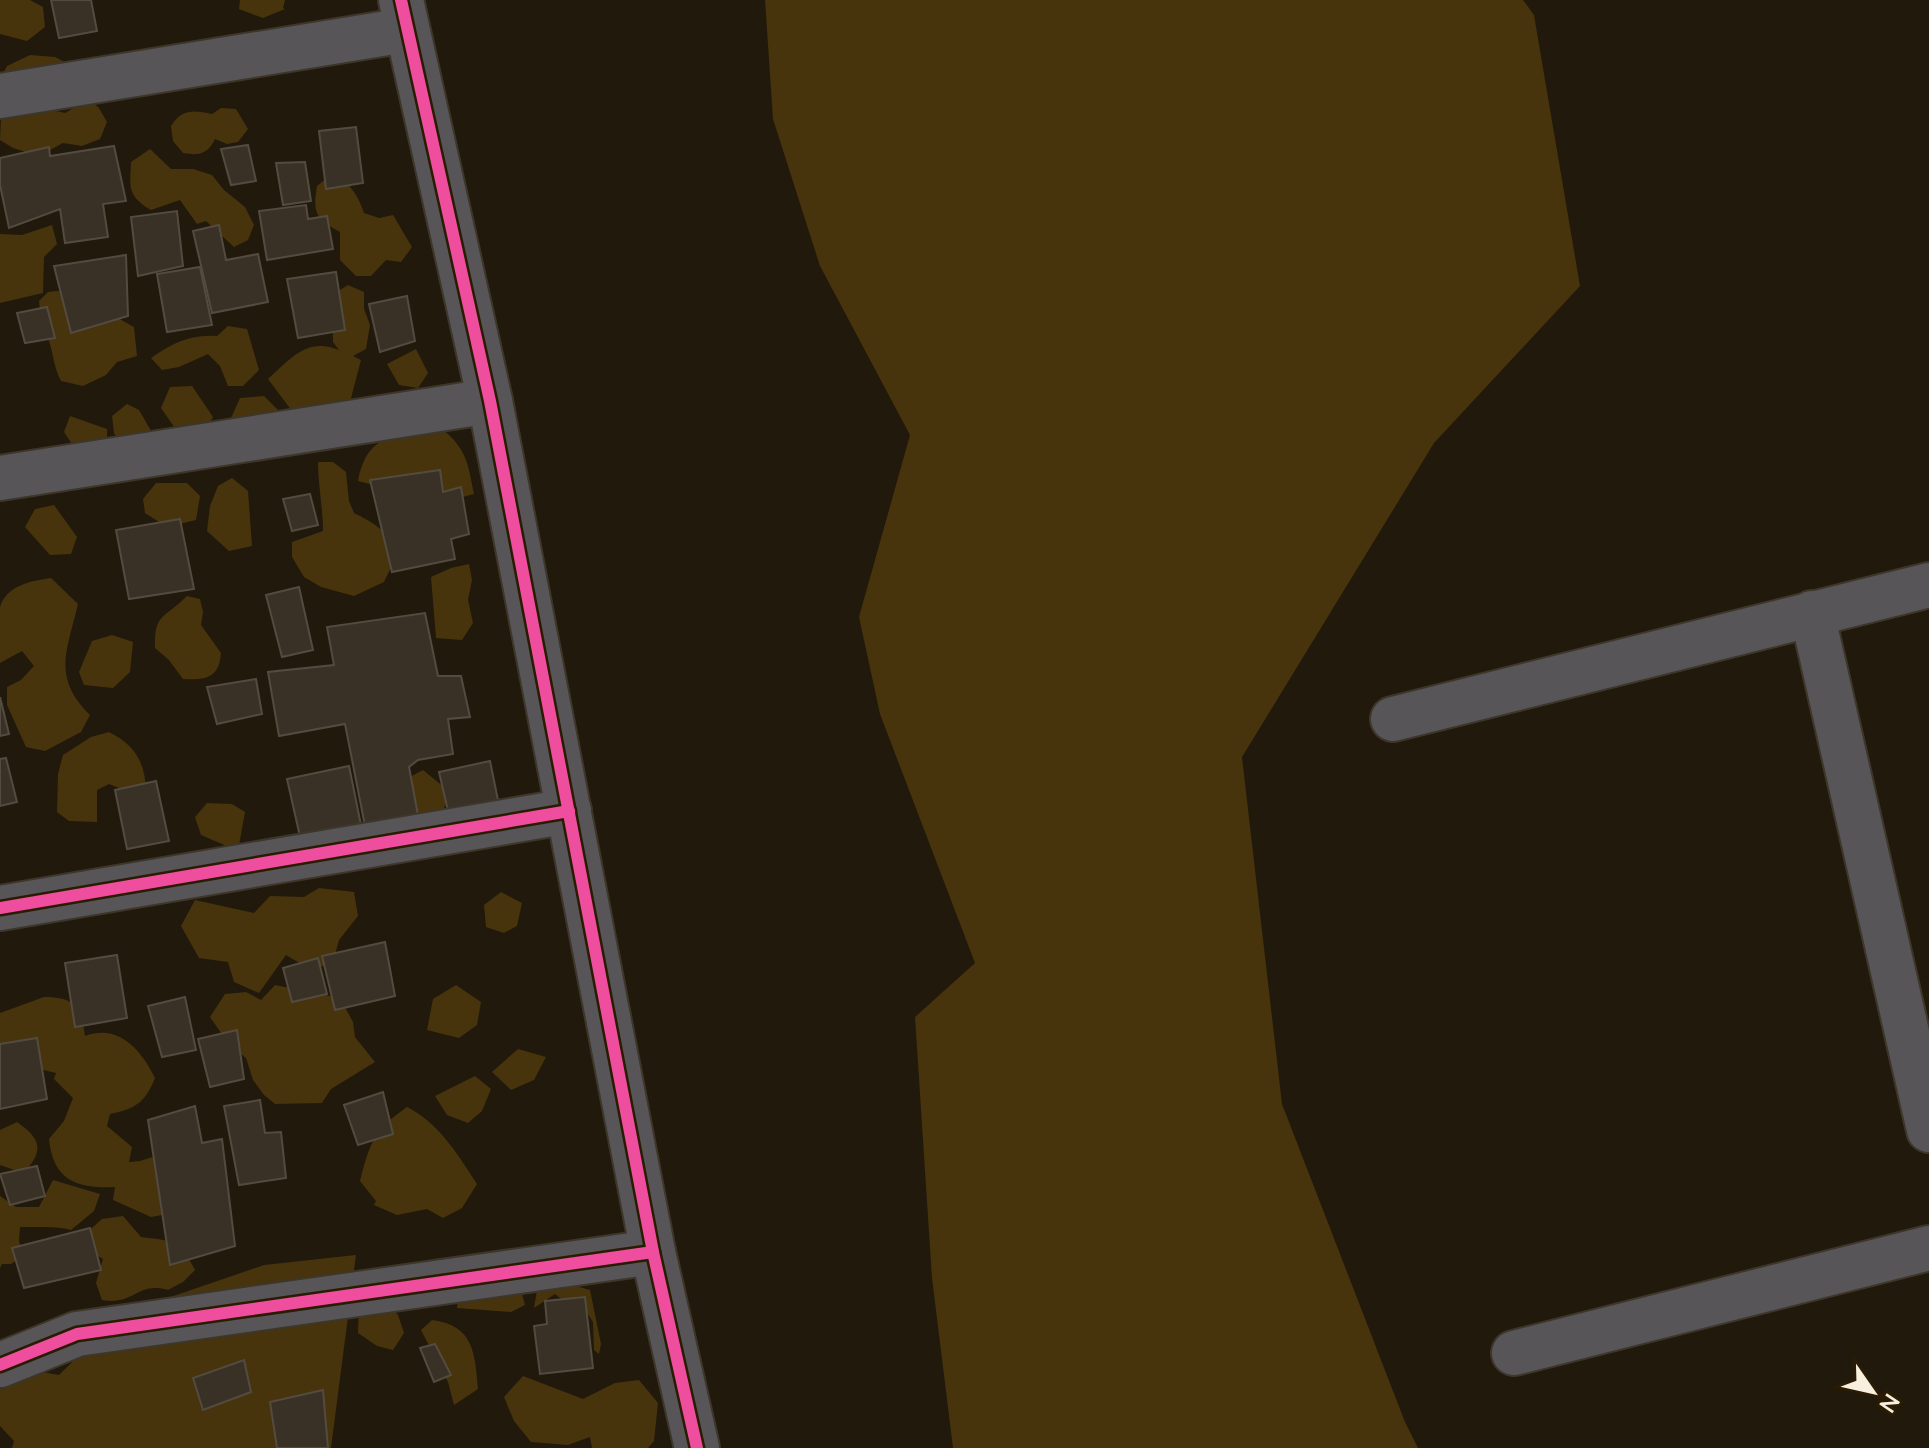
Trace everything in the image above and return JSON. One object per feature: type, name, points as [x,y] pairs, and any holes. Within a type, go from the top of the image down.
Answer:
[{"type":"street","points":[[0,96],[403,15],[490,401],[653,1252],[697,1448]]},
{"type":"street","points":[[0,478],[490,401]]},
{"type":"street","points":[[1393,719],[1929,585]]},
{"type":"street","points":[[1812,613],[1929,1130]]},
{"type":"street","points":[[0,908],[569,811]]},
{"type":"street","points":[[1514,1353],[1929,1248]]},
{"type":"street","points":[[0,1365],[77,1334],[653,1252]]},
{"type":"shaded area","points":[[0,0],[30,0],[43,7],[45,27],[27,41],[0,34]]},
{"type":"shaded area","points":[[240,0],[285,0],[285,9],[263,18],[239,9]]},
{"type":"shaded area","points":[[765,0],[1523,0],[1534,15],[1580,286],[1434,443],[1242,757],[1282,1104],[1405,1422],[1418,1448],[953,1448],[932,1278],[915,1017],[975,963],[880,714],[859,617],[910,435],[820,266],[773,119]]},
{"type":"shaded area","points":[[30,55],[55,57],[78,69],[0,79],[7,66]]},
{"type":"shaded area","points":[[89,99],[107,122],[100,139],[82,146],[63,143],[39,156],[13,148],[0,140],[1,118],[32,110],[65,113]]},
{"type":"shaded area","points":[[221,108],[236,109],[248,129],[238,142],[227,144],[215,139],[202,153],[183,153],[173,141],[171,126],[175,120],[188,112],[212,114]]},
{"type":"shaded area","points":[[150,149],[171,169],[193,169],[212,175],[224,190],[245,207],[254,225],[248,240],[234,247],[206,221],[197,224],[180,200],[151,210],[138,200],[132,190],[131,162]]},
{"type":"shaded area","points":[[332,174],[352,189],[364,213],[379,218],[393,215],[412,247],[401,262],[386,260],[371,276],[356,276],[340,260],[340,232],[321,219],[315,203],[317,186]]},
{"type":"shaded area","points":[[52,225],[57,244],[44,257],[43,293],[0,303],[0,234],[22,235]]},
{"type":"shaded area","points":[[348,285],[364,292],[364,309],[370,325],[366,349],[353,356],[361,360],[349,406],[295,415],[268,379],[308,348],[317,346],[339,350],[333,342],[332,295]]},
{"type":"shaded area","points":[[67,290],[134,327],[137,356],[117,362],[106,375],[83,386],[61,381],[39,301],[48,292]]},
{"type":"shaded area","points":[[228,326],[247,329],[259,370],[243,386],[228,386],[220,366],[208,354],[179,367],[162,370],[151,358],[182,341],[199,336],[217,336]]},
{"type":"shaded area","points":[[416,349],[428,373],[418,388],[399,385],[387,364]]},
{"type":"shaded area","points":[[192,386],[213,417],[204,434],[175,428],[161,408],[170,387]]},
{"type":"shaded area","points":[[264,396],[283,415],[227,427],[240,398]]},
{"type":"shaded area","points":[[127,404],[139,410],[154,436],[123,448],[114,433],[112,416]]},
{"type":"shaded area","points":[[70,416],[107,429],[107,448],[76,450],[64,432]]},
{"type":"shaded area","points":[[442,429],[462,450],[474,494],[455,499],[435,484],[389,489],[358,481],[369,452],[377,444],[399,435]]},
{"type":"shaded area","points":[[318,462],[333,462],[346,472],[349,501],[354,513],[382,530],[394,550],[384,582],[354,596],[321,587],[304,577],[292,557],[292,542],[323,531]]},
{"type":"shaded area","points":[[232,478],[248,491],[252,546],[229,551],[207,531],[210,506],[218,486]]},
{"type":"shaded area","points":[[156,483],[187,483],[200,496],[196,520],[167,527],[145,513],[143,499]]},
{"type":"shaded area","points":[[54,505],[77,537],[71,554],[50,555],[25,527],[35,509]]},
{"type":"shaded area","points":[[469,564],[472,580],[468,600],[473,623],[462,640],[436,638],[431,577]]},
{"type":"shaded area","points":[[51,578],[78,604],[67,650],[67,676],[78,701],[90,715],[81,732],[45,751],[26,747],[7,705],[7,687],[21,680],[34,666],[22,651],[0,663],[0,607],[14,589]]},
{"type":"shaded area","points":[[187,596],[200,599],[203,612],[201,625],[221,653],[214,673],[204,678],[183,679],[155,648],[159,622]]},
{"type":"shaded area","points":[[112,635],[133,642],[130,672],[113,688],[84,685],[79,672],[92,641]]},
{"type":"shaded area","points":[[109,732],[126,743],[137,756],[146,791],[132,793],[109,784],[97,790],[97,822],[69,821],[57,812],[58,774],[63,755],[91,737]]},
{"type":"shaded area","points":[[423,770],[445,788],[449,797],[443,810],[414,819],[408,778]]},
{"type":"shaded area","points":[[207,803],[232,804],[245,812],[238,851],[201,835],[195,817]]},
{"type":"shaded area","points":[[319,888],[354,892],[358,916],[339,940],[332,965],[308,968],[286,955],[259,993],[234,982],[228,962],[199,958],[181,926],[195,900],[254,913],[270,896],[304,897]]},
{"type":"shaded area","points":[[501,892],[522,903],[517,926],[504,933],[486,927],[484,905]]},
{"type":"shaded area","points":[[275,985],[340,998],[353,1022],[355,1037],[375,1062],[331,1089],[322,1103],[275,1104],[253,1080],[246,1058],[228,1043],[210,1017],[225,994],[246,992],[261,1000]]},
{"type":"shaded area","points":[[456,985],[481,1002],[477,1025],[459,1038],[427,1030],[433,999]]},
{"type":"shaded area","points":[[44,997],[70,1002],[78,1011],[85,1036],[108,1033],[119,1036],[136,1049],[150,1068],[155,1078],[143,1099],[133,1107],[110,1114],[107,1126],[132,1147],[129,1162],[156,1156],[168,1214],[151,1217],[113,1200],[115,1187],[79,1184],[70,1180],[56,1164],[49,1139],[64,1121],[73,1098],[54,1079],[56,1073],[0,1053],[0,1013]]},
{"type":"shaded area","points":[[518,1049],[546,1057],[534,1080],[511,1090],[492,1072]]},
{"type":"shaded area","points":[[475,1076],[491,1089],[482,1111],[468,1123],[447,1115],[435,1096]]},
{"type":"shaded area","points":[[407,1107],[438,1131],[477,1184],[462,1208],[443,1218],[427,1209],[397,1215],[374,1205],[376,1201],[360,1181],[367,1156],[380,1130]]},
{"type":"shaded area","points":[[17,1122],[31,1134],[37,1146],[34,1159],[23,1173],[0,1165],[0,1130]]},
{"type":"shaded area","points":[[53,1180],[100,1194],[94,1211],[71,1230],[20,1227],[19,1241],[23,1256],[11,1264],[2,1264],[0,1268],[0,1196],[16,1207],[39,1207]]},
{"type":"shaded area","points":[[123,1216],[141,1237],[174,1243],[195,1270],[183,1282],[168,1290],[149,1289],[121,1300],[102,1300],[96,1283],[103,1259],[92,1252],[84,1235],[102,1219]]},
{"type":"shaded area","points":[[356,1255],[331,1448],[12,1448],[14,1441],[0,1426],[0,1388],[9,1377],[42,1372],[59,1375],[121,1314],[264,1265]]},
{"type":"shaded area","points":[[558,1281],[590,1290],[601,1344],[599,1354],[594,1350],[593,1322],[581,1303],[566,1303],[555,1294],[534,1308],[537,1290]]},
{"type":"shaded area","points":[[519,1283],[525,1305],[511,1312],[457,1308],[458,1297]]},
{"type":"shaded area","points":[[386,1300],[398,1315],[404,1333],[393,1350],[377,1346],[358,1333],[359,1304]]},
{"type":"shaded area","points":[[432,1320],[456,1328],[470,1343],[473,1353],[478,1389],[454,1405],[448,1382],[421,1330]]},
{"type":"shaded area","points":[[523,1376],[583,1399],[615,1383],[639,1380],[658,1403],[654,1441],[648,1448],[592,1448],[590,1437],[568,1445],[531,1442],[514,1421],[504,1397]]},
{"type":"building","points":[[51,0],[91,0],[97,31],[59,38]]},
{"type":"building","points":[[356,127],[363,183],[326,189],[319,131]]},
{"type":"building","points":[[248,145],[256,181],[231,185],[221,149]]},
{"type":"building","points":[[114,146],[126,201],[103,204],[108,237],[65,243],[60,209],[9,228],[0,185],[0,158],[49,147],[50,156]]},
{"type":"building","points":[[305,162],[311,201],[283,205],[276,163]]},
{"type":"building","points":[[306,205],[308,219],[327,216],[333,249],[267,260],[259,211]]},
{"type":"building","points":[[177,211],[183,266],[138,276],[131,217]]},
{"type":"building","points":[[219,225],[226,260],[258,254],[268,302],[212,313],[193,231]]},
{"type":"building","points":[[126,255],[128,316],[71,333],[54,266]]},
{"type":"building","points":[[200,267],[212,325],[167,332],[157,274]]},
{"type":"building","points":[[336,272],[345,330],[298,338],[287,279]]},
{"type":"building","points":[[407,296],[415,341],[380,352],[369,304]]},
{"type":"building","points":[[47,307],[55,338],[25,343],[17,313]]},
{"type":"building","points":[[440,470],[443,492],[461,487],[469,534],[451,539],[455,559],[392,572],[370,480]]},
{"type":"building","points":[[310,494],[318,525],[292,531],[283,499]]},
{"type":"building","points":[[180,519],[194,589],[129,599],[116,530]]},
{"type":"building","points":[[299,587],[313,650],[282,657],[266,595]]},
{"type":"building","points":[[425,613],[438,676],[461,676],[470,717],[448,719],[453,754],[418,760],[409,767],[420,826],[367,836],[345,724],[279,736],[268,672],[334,665],[327,627]]},
{"type":"building","points":[[256,679],[262,714],[217,724],[207,687]]},
{"type":"building","points":[[0,697],[9,734],[0,736]]},
{"type":"building","points":[[6,758],[17,802],[0,806],[0,759]]},
{"type":"building","points":[[490,761],[499,805],[449,815],[439,772]]},
{"type":"building","points":[[349,766],[362,830],[301,841],[287,779]]},
{"type":"building","points":[[156,781],[169,841],[127,849],[115,790]]},
{"type":"building","points":[[385,942],[395,996],[335,1010],[322,956]]},
{"type":"building","points":[[117,955],[127,1018],[75,1027],[65,963]]},
{"type":"building","points":[[318,958],[327,994],[292,1002],[283,968]]},
{"type":"building","points":[[185,997],[196,1050],[162,1057],[148,1006]]},
{"type":"building","points":[[237,1030],[244,1079],[210,1087],[198,1039]]},
{"type":"building","points":[[37,1038],[47,1099],[0,1109],[0,1044]]},
{"type":"building","points":[[383,1092],[393,1134],[358,1145],[344,1105]]},
{"type":"building","points":[[260,1100],[265,1133],[281,1132],[286,1178],[239,1185],[224,1106]]},
{"type":"building","points":[[195,1106],[202,1143],[222,1139],[235,1246],[170,1265],[148,1120]]},
{"type":"building","points":[[37,1166],[45,1196],[10,1205],[0,1174]]},
{"type":"building","points":[[90,1228],[101,1270],[24,1288],[12,1248]]},
{"type":"building","points":[[585,1297],[593,1368],[540,1374],[534,1326],[547,1324],[545,1301]]},
{"type":"building","points":[[435,1344],[451,1375],[434,1382],[420,1348]]},
{"type":"building","points":[[244,1360],[251,1392],[203,1410],[193,1378]]},
{"type":"building","points":[[323,1390],[328,1448],[277,1448],[270,1402]]},
{"type":"cycle path","points":[[401,0],[490,401],[653,1252],[697,1448]]},
{"type":"cycle path","points":[[0,908],[569,811]]},
{"type":"cycle path","points":[[0,1365],[77,1334],[653,1252]]}]
